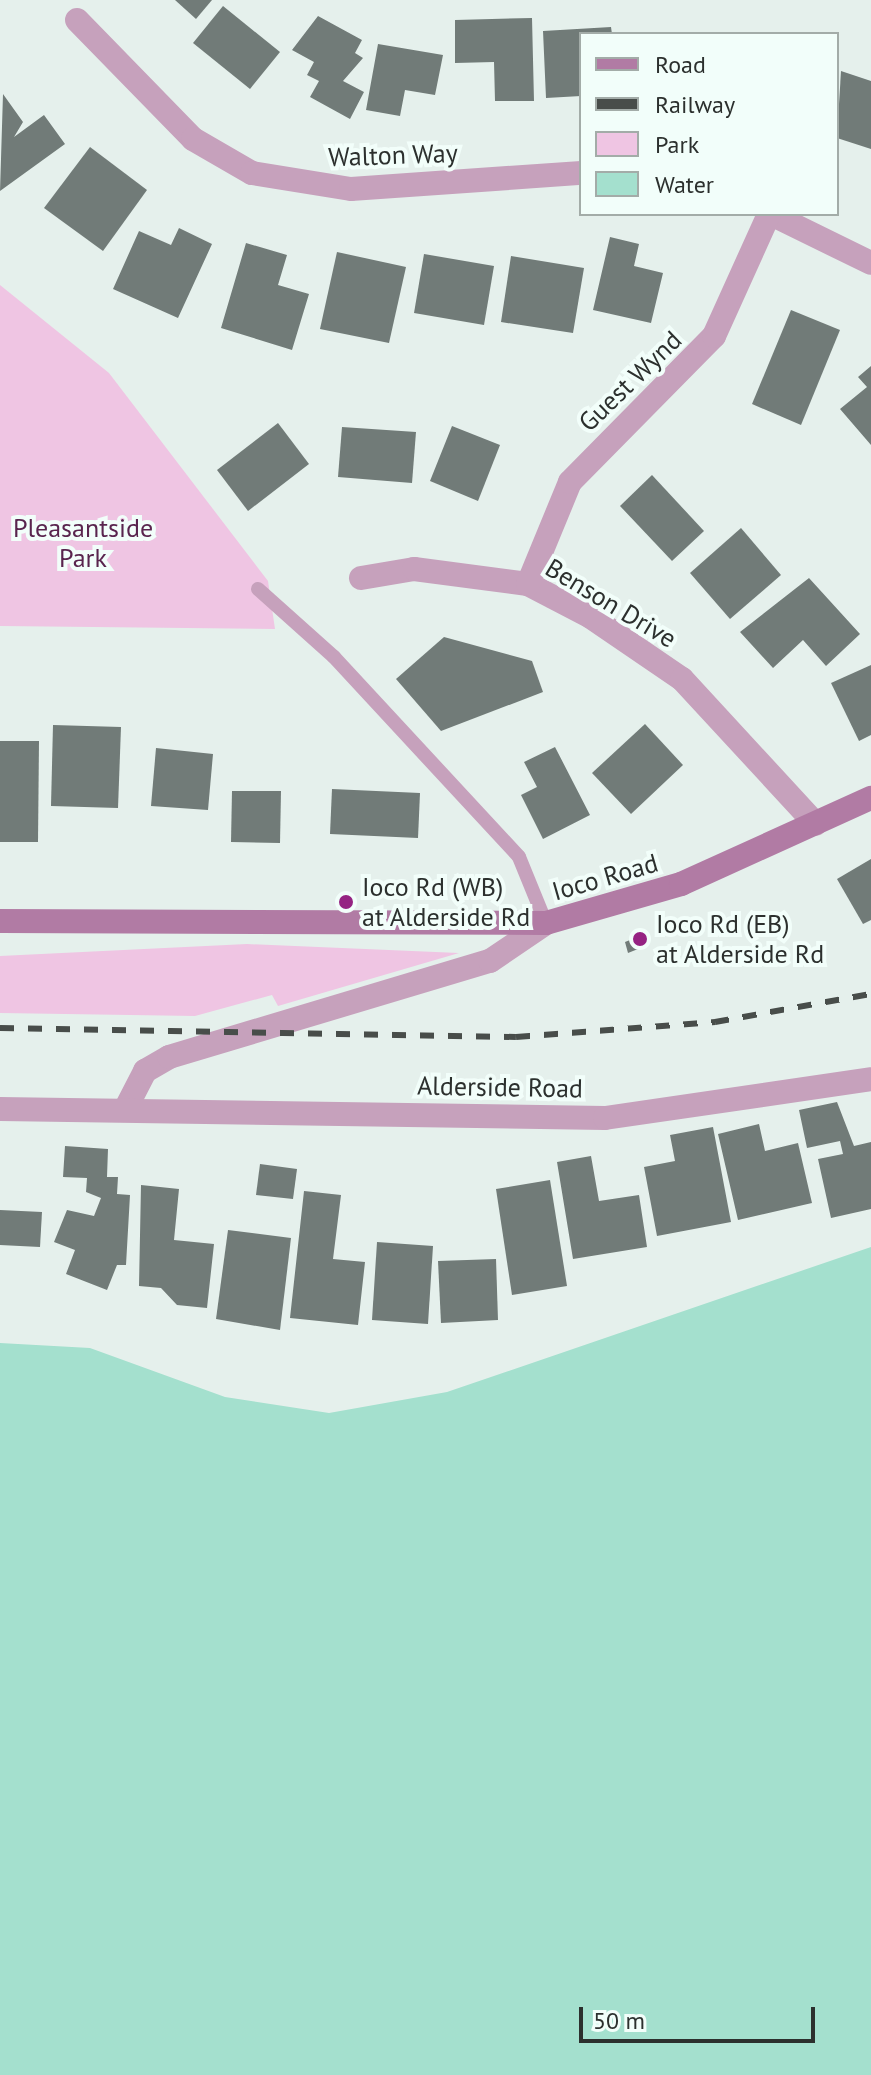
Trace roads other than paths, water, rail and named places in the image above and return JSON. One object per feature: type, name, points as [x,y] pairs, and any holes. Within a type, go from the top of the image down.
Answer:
[{"type":"main road","name":"Ioco Road","points":[[0,921],[546,923],[681,884],[871,798]]},
{"type":"street","name":"Walton Way","points":[[77,20],[193,139],[252,173],[351,189],[579,173]]},
{"type":"street","name":"Guest Wynd","points":[[528,584],[570,482],[714,336],[769,216]]},
{"type":"street","points":[[774,216],[871,263]]},
{"type":"street","name":"Benson Drive","points":[[361,578],[414,569],[528,584],[637,644],[682,679],[816,824]]},
{"type":"street","points":[[126,1108],[145,1071],[169,1057],[490,961],[546,923]]},
{"type":"street","name":"Alderside Road","points":[[0,1109],[126,1108],[605,1118],[871,1079]]},
{"type":"lane","points":[[258,589],[334,657],[519,857],[546,923]]},
{"type":"water","points":[[871,1247],[871,2075],[0,2075],[0,1343],[90,1348],[225,1397],[329,1413],[447,1392]]},
{"type":"railway","points":[[0,1028],[516,1037],[715,1022],[871,994]]},
{"type":"place","name":"Ioco Rd (WB) at Alderside Rd","points":[[346,902]]},
{"type":"place","name":"Ioco Rd (EB) at Alderside Rd","points":[[640,939]]},
{"type":"park label","name":"Pleasantside Park","points":[[83,543]]}]
